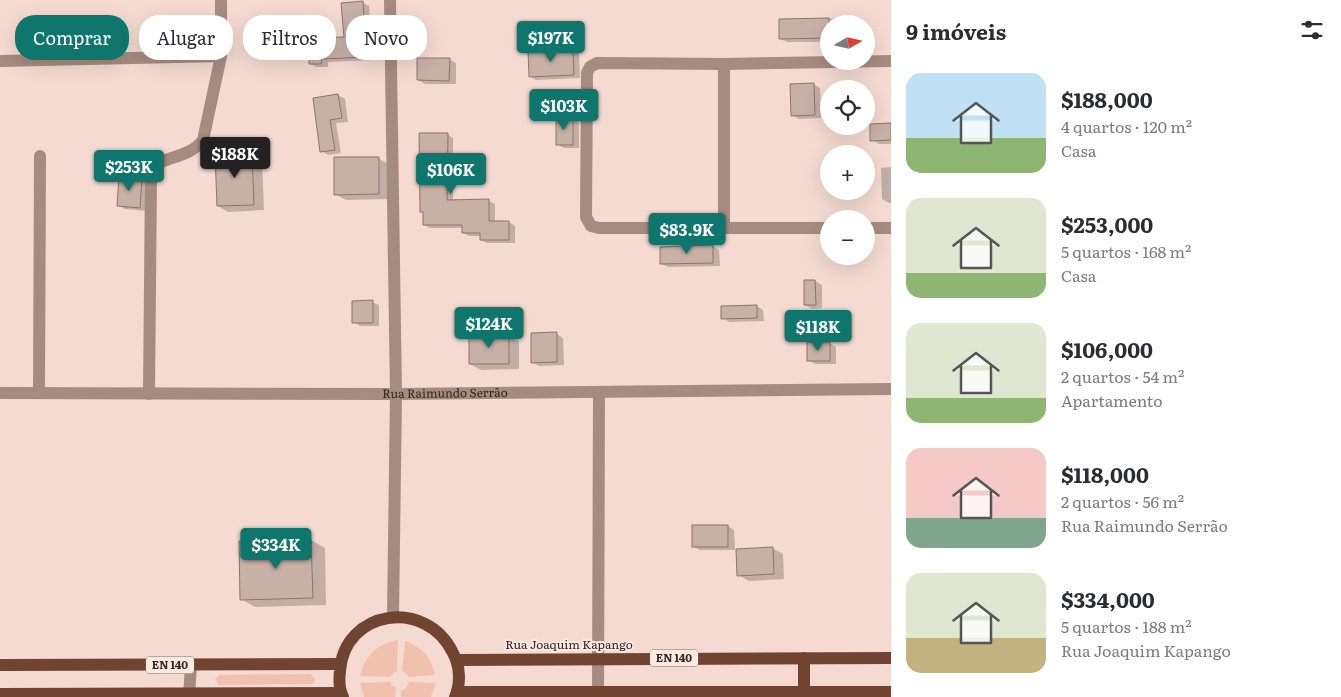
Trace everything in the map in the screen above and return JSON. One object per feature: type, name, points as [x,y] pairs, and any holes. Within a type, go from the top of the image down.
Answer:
[{"type":"main road","points":[[0,694],[342,695],[339,679],[340,664],[347,646],[359,632],[375,621],[393,616],[414,618],[433,627],[448,641],[457,660],[459,676],[456,694],[598,695],[891,692]]},
{"type":"main road","points":[[804,658],[804,692]]},
{"type":"main road","name":"Rua Joaquim Kapango","points":[[457,660],[891,658]]},
{"type":"main road","name":"EN 140","points":[[0,665],[340,664]]},
{"type":"street","points":[[221,0],[221,15]]},
{"type":"street","points":[[390,0],[396,394],[393,616]]},
{"type":"street","points":[[0,61],[139,58]]},
{"type":"street","points":[[149,394],[151,178],[154,165],[189,153],[203,140],[220,60]]},
{"type":"street","points":[[820,228],[599,228],[591,226],[586,217],[587,73],[590,67],[597,63],[724,64],[891,61]]},
{"type":"street","points":[[724,64],[724,228]]},
{"type":"street","points":[[39,394],[40,156]]},
{"type":"street","points":[[875,228],[891,228]]},
{"type":"street","name":"Rua Raimundo Serrão","points":[[0,393],[396,394],[891,389]]},
{"type":"street","points":[[598,392],[598,695]]},
{"type":"street","points":[[190,696],[191,665]]},
{"type":"shaded area","points":[[398,640],[397,671],[390,677],[360,676],[365,662],[373,652],[384,644]]},
{"type":"shaded area","points":[[405,641],[417,647],[425,654],[431,663],[435,675],[408,677],[402,671]]},
{"type":"shaded area","points":[[311,674],[315,682],[311,684],[219,685],[215,680],[219,675]]},
{"type":"shaded area","points":[[390,682],[392,686],[396,687],[395,697],[364,697],[360,683]]},
{"type":"shaded area","points":[[409,682],[436,683],[431,697],[401,697],[401,691],[406,688]]},
{"type":"building","points":[[363,1],[364,15],[346,15],[346,58],[336,58],[336,37],[344,37],[341,3]]},
{"type":"building","points":[[820,18],[820,38],[779,39],[779,19]]},
{"type":"building","points":[[573,49],[574,75],[529,77],[528,51]]},
{"type":"building","points":[[450,58],[449,81],[417,80],[417,60]]},
{"type":"building","points":[[309,60],[322,60],[321,64],[309,64]]},
{"type":"building","points":[[814,83],[815,115],[791,116],[790,84]]},
{"type":"building","points":[[338,94],[342,118],[330,120],[335,150],[320,152],[313,98]]},
{"type":"building","points":[[556,117],[573,117],[573,145],[556,145]]},
{"type":"building","points":[[891,123],[891,140],[870,141],[870,135],[875,135],[875,124]]},
{"type":"building","points":[[419,133],[448,133],[447,200],[489,199],[489,221],[509,221],[509,240],[480,240],[480,233],[462,233],[462,225],[423,225],[423,212],[420,212]]},
{"type":"building","points":[[252,152],[254,205],[217,206],[215,154]]},
{"type":"building","points":[[334,157],[379,157],[379,194],[334,195]]},
{"type":"building","points":[[119,176],[142,178],[140,208],[117,206]]},
{"type":"building","points":[[713,245],[713,263],[660,264],[660,247]]},
{"type":"building","points":[[804,280],[815,280],[816,305],[804,305]]},
{"type":"building","points":[[373,300],[373,323],[352,323],[352,301]]},
{"type":"building","points":[[757,305],[757,318],[721,319],[721,306]]},
{"type":"building","points":[[557,332],[557,362],[531,363],[531,333]]},
{"type":"building","points":[[509,334],[509,364],[469,364],[469,335]]},
{"type":"building","points":[[807,342],[830,342],[830,361],[807,361]]},
{"type":"building","points":[[692,525],[728,525],[728,547],[692,547]]},
{"type":"building","points":[[311,539],[313,598],[240,600],[239,541]]},
{"type":"building","points":[[773,547],[774,574],[737,576],[736,549]]}]
